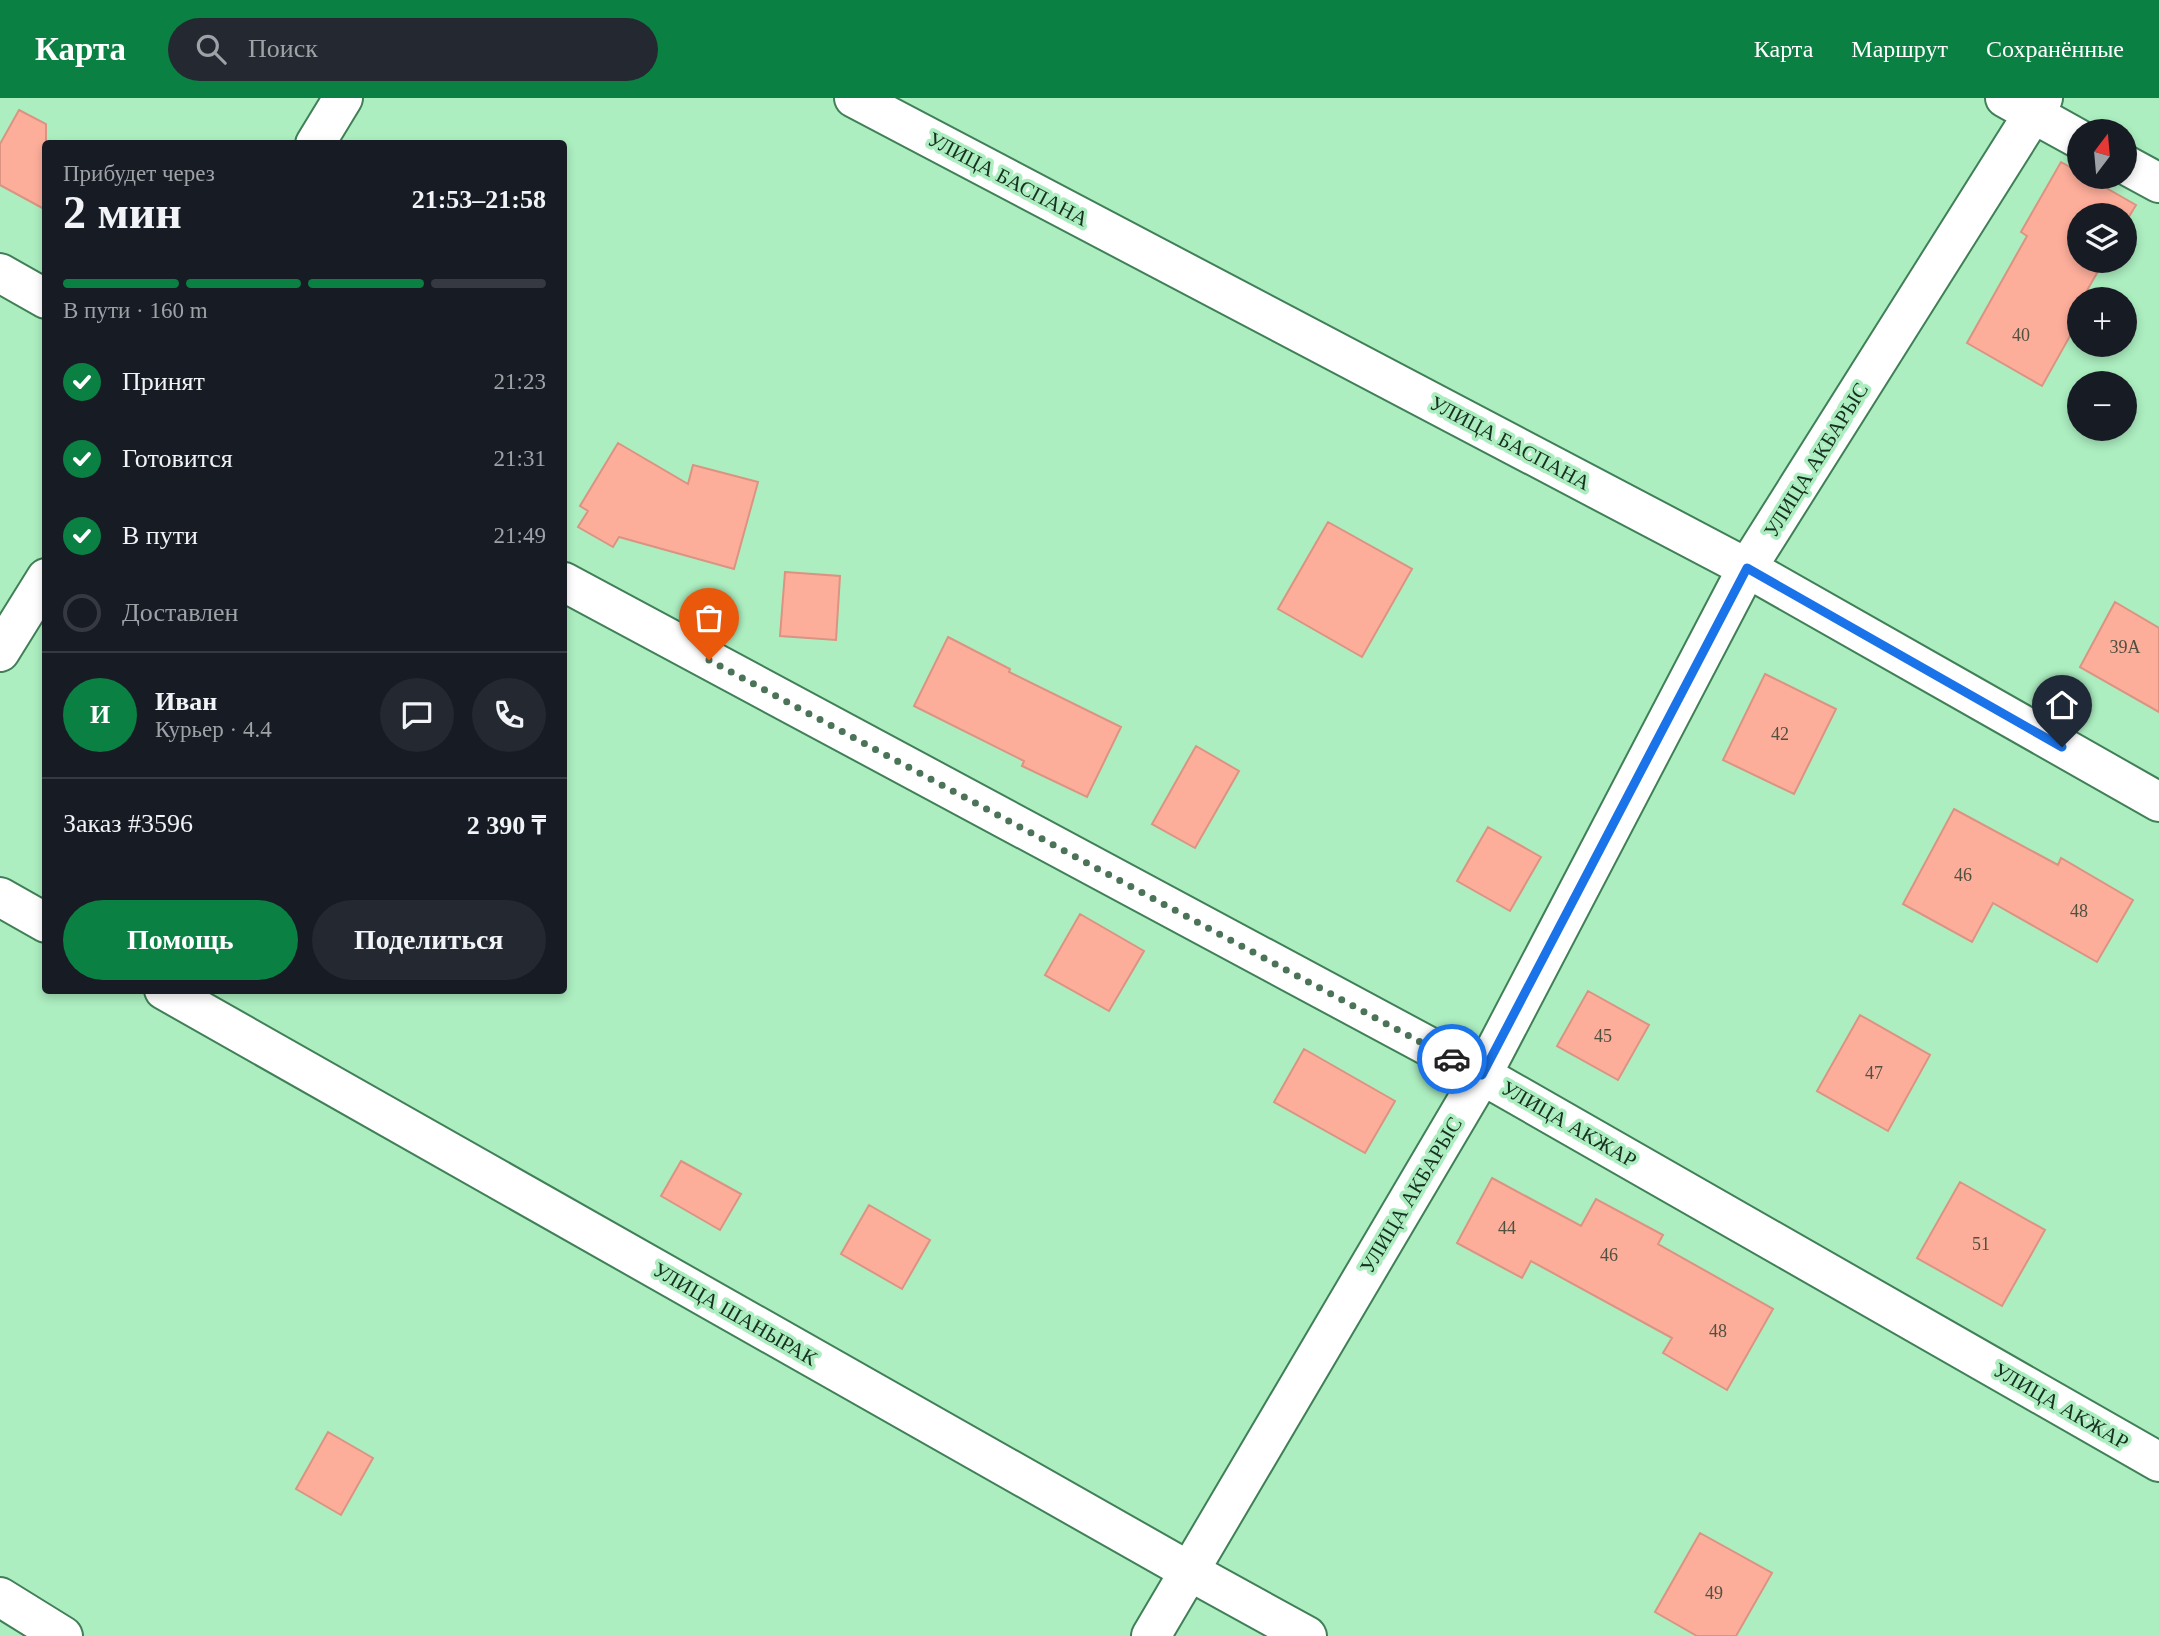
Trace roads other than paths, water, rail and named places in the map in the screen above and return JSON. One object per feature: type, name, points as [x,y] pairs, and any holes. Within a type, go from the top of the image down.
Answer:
[{"type":"street","points":[[317,140],[343,98]]},
{"type":"street","name":"УЛИЦА БАСПАНА","points":[[854,98],[1747,568],[2159,802]]},
{"type":"street","points":[[2027,103],[2067,131]]},
{"type":"street","name":"УЛИЦА АКБАРЫС","points":[[1151,1636],[1482,1075],[1747,568],[2027,103]]},
{"type":"street","points":[[2137,171],[2159,183]]},
{"type":"street","points":[[0,273],[42,297]]},
{"type":"street","points":[[0,652],[42,584]]},
{"type":"street","name":"УЛИЦА АКЖАР","points":[[567,584],[1482,1075],[2159,1462]]},
{"type":"street","points":[[0,897],[42,921]]},
{"type":"street","name":"УЛИЦА ШАНЫРАК","points":[[171,994],[1189,1572],[1307,1636]]},
{"type":"street","points":[[0,1597],[63,1636]]}]
